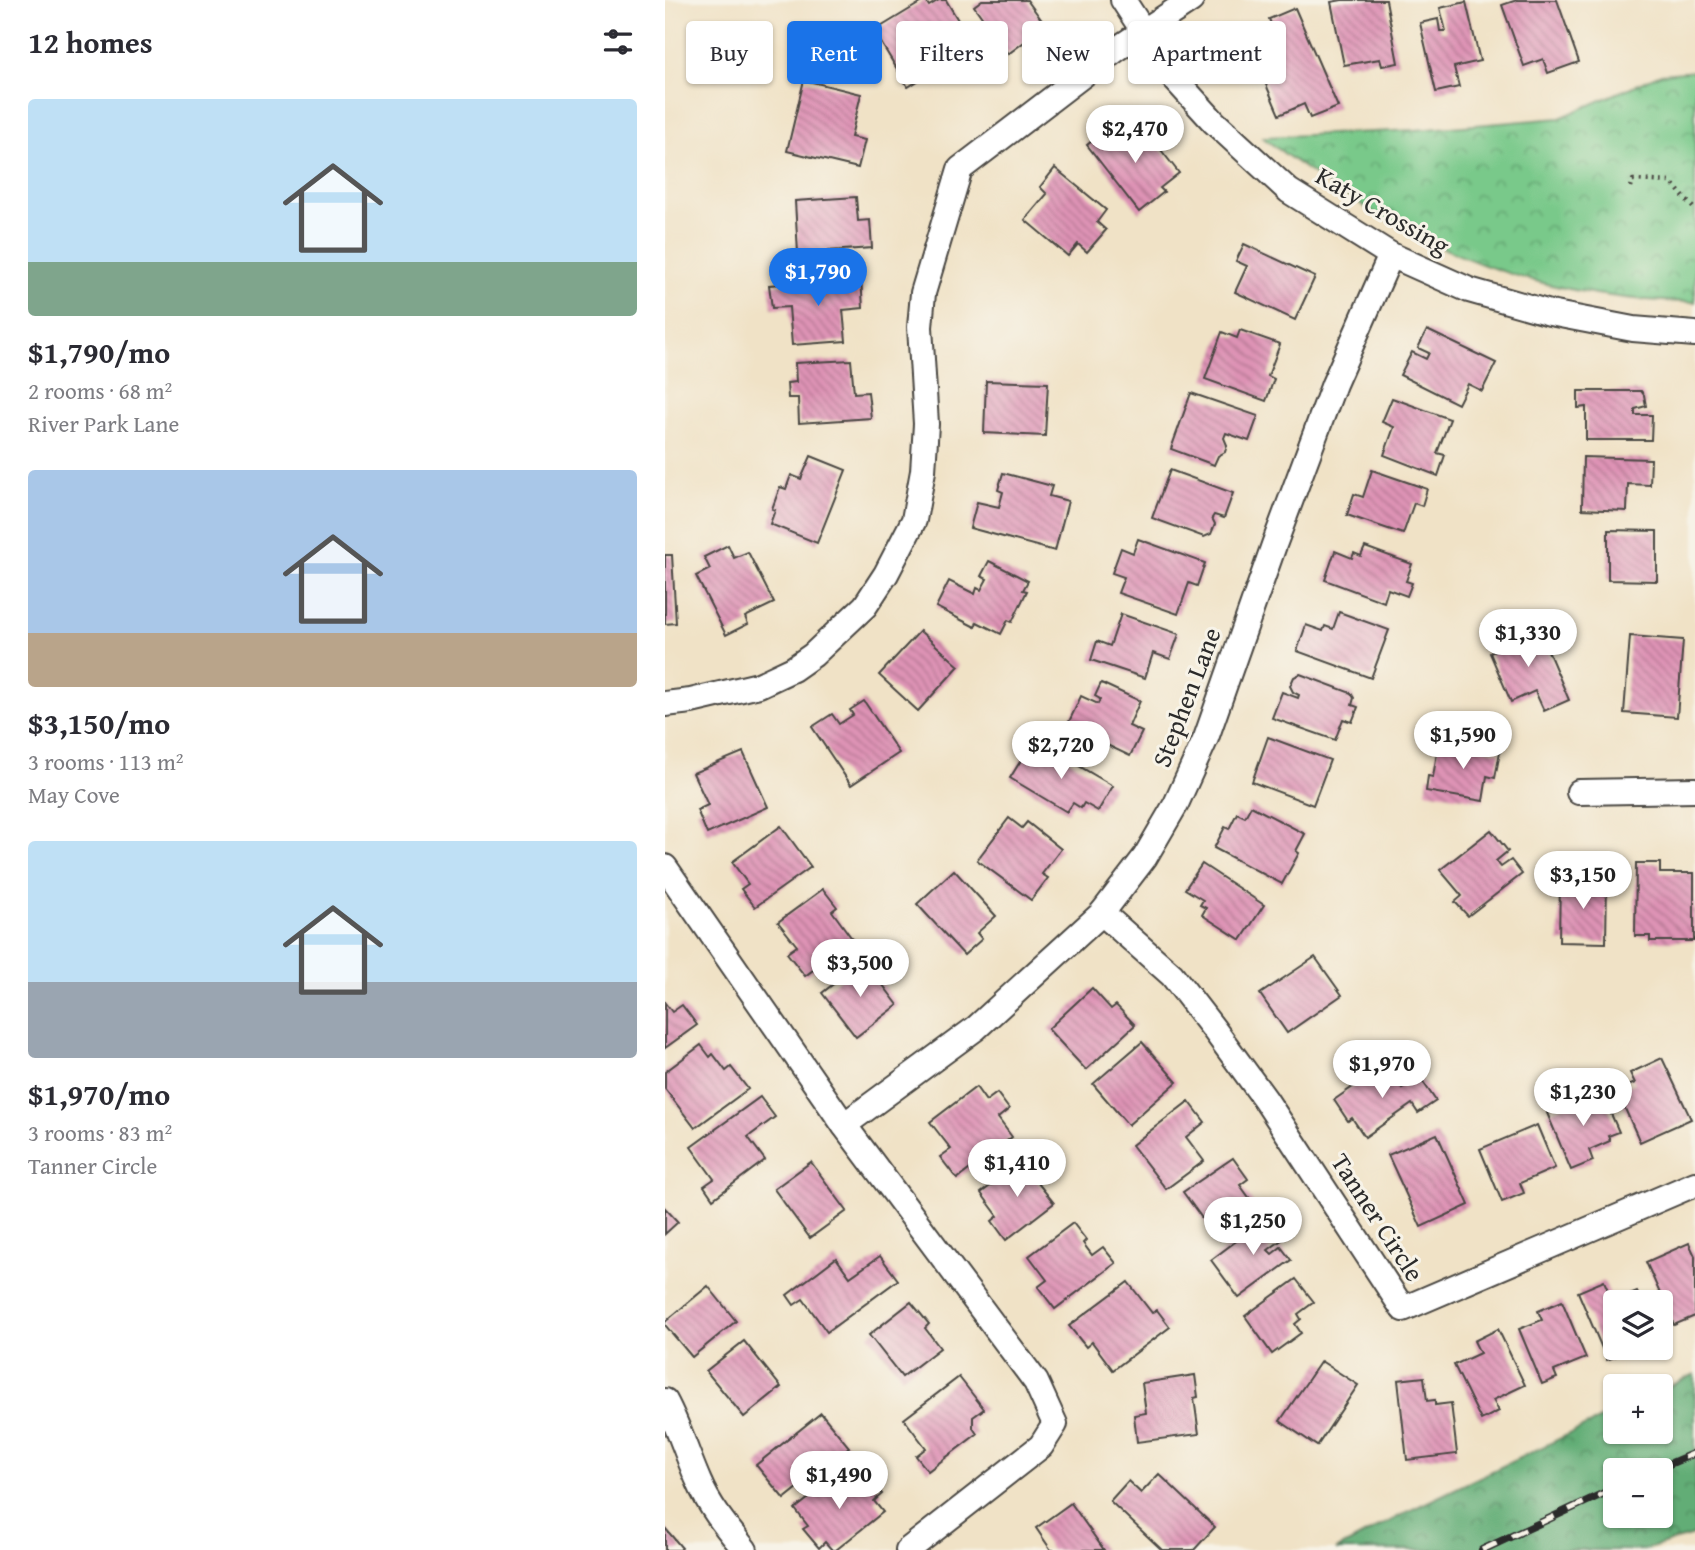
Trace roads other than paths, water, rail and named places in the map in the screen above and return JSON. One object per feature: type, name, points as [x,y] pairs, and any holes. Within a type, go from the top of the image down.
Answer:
[{"type":"street","name":"Katy Crossing","points":[[1123,0],[1137,21]]},
{"type":"street","points":[[1157,21],[1191,0]]},
{"type":"street","points":[[665,704],[691,701],[759,685],[793,669],[813,655],[865,606],[886,574],[914,520],[923,471],[926,424],[920,327],[923,293],[960,169],[1128,41]]},
{"type":"street","name":"Katy Crossing","points":[[1180,84],[1289,191],[1391,255],[1469,290],[1550,313],[1633,329],[1695,334]]},
{"type":"street","name":"Stephen Lane","points":[[844,1125],[976,1028],[1102,913],[1151,846],[1176,804],[1206,738],[1329,397],[1391,255]]},
{"type":"street","points":[[1579,792],[1695,790]]},
{"type":"street","points":[[665,867],[844,1125],[1036,1382],[1055,1424],[1041,1446],[908,1550]]},
{"type":"street","name":"Tanner Circle","points":[[1102,913],[1172,975],[1213,1028],[1265,1099],[1403,1309],[1695,1184]]},
{"type":"street","points":[[665,1401],[677,1424],[699,1483],[719,1518],[745,1550]]},
{"type":"railway","points":[[1673,1462],[1695,1453]]},
{"type":"railway","points":[[1482,1550],[1603,1494]]}]
